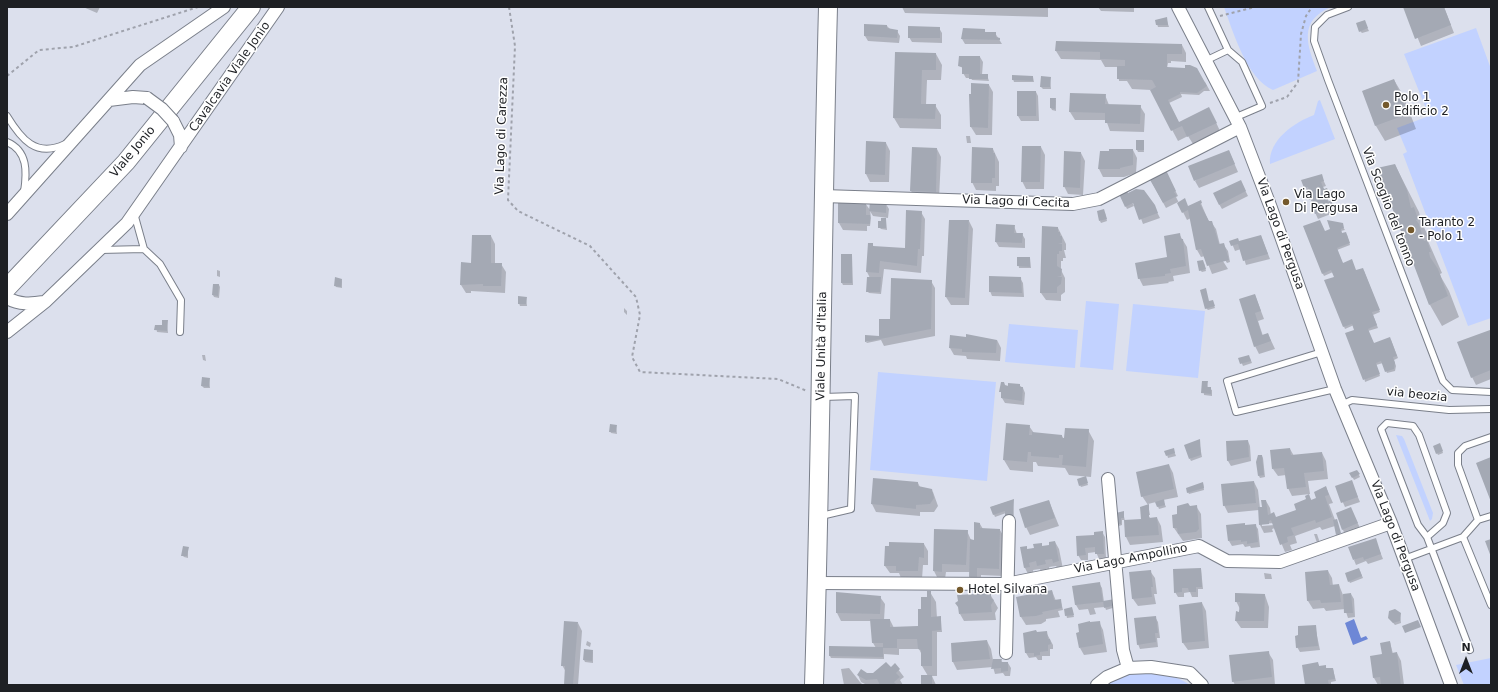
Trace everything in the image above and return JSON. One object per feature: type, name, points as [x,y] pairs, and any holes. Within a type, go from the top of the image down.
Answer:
[{"type":"main road","name":"Viale Jonio","points":[[10,296],[126,162],[251,7]]},
{"type":"main road","name":"Viale Unità d'Italia","points":[[814,685],[819,517],[823,196],[828,7]]},
{"type":"street","points":[[7,214],[140,66],[224,7]]},
{"type":"street","name":"Cavalcavia Viale Jonio","points":[[7,332],[46,301],[127,223],[278,7]]},
{"type":"street","name":"Via Lago di Pergusa","points":[[1178,7],[1237,123],[1271,208],[1341,405],[1391,523],[1451,685]]},
{"type":"street","name":"Cavalcavia Viale Jonio","points":[[109,100],[133,97],[147,98],[162,109],[173,121],[180,135],[181,147]]},
{"type":"street","name":"Via Lago di Cecita","points":[[823,196],[1073,204],[1099,199],[1237,123]]},
{"type":"street","points":[[10,296],[26,304],[46,301]]},
{"type":"street","points":[[1108,479],[1123,650],[1128,668]]},
{"type":"street","points":[[1006,652],[1006,584],[1009,521]]},
{"type":"street","name":"Via Lago Ampollino","points":[[817,583],[1006,584],[1199,546],[1227,561],[1280,562],[1391,523]]},
{"type":"street","points":[[1096,685],[1107,677],[1128,668],[1151,667],[1190,673],[1202,685]]},
{"type":"lane","points":[[1208,7],[1228,50],[1242,62],[1262,106],[1237,123]]},
{"type":"lane","name":"Via Scoglio del tonno","points":[[1348,7],[1327,15],[1316,27],[1314,41],[1328,80],[1443,381],[1452,390],[1491,392]]},
{"type":"lane","points":[[1205,61],[1228,50]]},
{"type":"lane","points":[[7,116],[19,136],[36,148],[59,148],[72,141]]},
{"type":"lane","points":[[7,142],[14,145],[22,153],[25,163],[26,179],[23,196]]},
{"type":"lane","points":[[134,213],[144,249],[160,264],[181,300],[180,332]]},
{"type":"lane","points":[[100,250],[144,249]]},
{"type":"lane","points":[[1322,352],[1228,381],[1236,412],[1335,389]]},
{"type":"lane","points":[[819,517],[852,509],[855,396],[821,397]]},
{"type":"lane","name":"via beozia","points":[[1341,405],[1352,400],[1449,410],[1491,409]]},
{"type":"lane","name":"Via Lago di Pergusa","points":[[1427,537],[1443,523],[1448,513],[1419,434],[1413,426],[1387,423],[1381,430],[1418,525],[1427,537],[1432,549],[1470,650]]},
{"type":"lane","points":[[1478,520],[1458,465],[1458,453],[1465,446],[1491,437]]},
{"type":"lane","points":[[1404,559],[1463,537],[1478,520],[1491,516]]},
{"type":"lane","points":[[1463,537],[1491,605]]},
{"type":"path","points":[[7,76],[39,50],[73,47],[198,7]]},
{"type":"path","name":"Via Lago di Carezza","points":[[509,7],[515,46],[508,200],[518,211],[590,246],[636,297],[640,315],[632,357],[640,372],[778,379],[821,397]]},
{"type":"path","points":[[1213,18],[1255,7]]},
{"type":"path","points":[[1262,106],[1287,97],[1298,82],[1301,34],[1306,16],[1312,7]]},
{"type":"shaded area","points":[[1224,7],[1331,7],[1313,19],[1309,27],[1308,43],[1317,71],[1273,90],[1264,84],[1256,76],[1242,54]]},
{"type":"shaded area","points":[[1476,28],[1491,69],[1491,318],[1468,326],[1403,154],[1407,152],[1397,128],[1429,116],[1404,54]]},
{"type":"shaded area","points":[[1320,100],[1335,139],[1270,164],[1273,147],[1278,140],[1291,127],[1314,115],[1318,101]]},
{"type":"shaded area","points":[[1086,301],[1119,304],[1113,370],[1080,367]]},
{"type":"shaded area","points":[[1133,304],[1205,311],[1198,378],[1126,371]]},
{"type":"shaded area","points":[[1009,324],[1078,330],[1075,368],[1005,362]]},
{"type":"shaded area","points":[[878,372],[996,382],[987,481],[870,470]]},
{"type":"shaded area","points":[[1396,435],[1402,436],[1404,439],[1433,513],[1430,521]]},
{"type":"shaded area","points":[[1491,658],[1491,685],[1464,685],[1456,665]]},
{"type":"shaded area","points":[[1137,672],[1165,674],[1178,678],[1190,685],[1107,685],[1124,674]]},
{"type":"water","points":[[1354,619],[1361,638],[1366,636],[1368,639],[1353,645],[1345,623]]},
{"type":"building","points":[[1403,7],[1444,7],[1451,25],[1415,39]]},
{"type":"building","points":[[1167,17],[1168,25],[1156,25],[1155,20]]},
{"type":"building","points":[[1365,20],[1368,28],[1359,32],[1356,23]]},
{"type":"building","points":[[864,24],[887,25],[887,28],[898,30],[897,38],[864,36]]},
{"type":"building","points":[[908,26],[940,27],[940,38],[908,38]]},
{"type":"building","points":[[963,28],[985,29],[985,32],[996,32],[996,37],[1000,38],[1000,40],[961,39]]},
{"type":"building","points":[[1056,41],[1182,44],[1182,54],[1167,54],[1167,67],[1185,68],[1185,65],[1190,65],[1197,68],[1207,86],[1197,93],[1180,92],[1180,94],[1168,100],[1179,122],[1209,107],[1217,123],[1187,137],[1182,126],[1171,131],[1150,90],[1156,87],[1152,80],[1117,79],[1117,66],[1125,66],[1125,60],[1100,59],[1100,52],[1055,51]]},
{"type":"building","points":[[895,52],[936,53],[936,70],[922,70],[921,104],[936,104],[935,119],[893,118]]},
{"type":"building","points":[[959,56],[980,56],[980,74],[988,74],[988,79],[969,79],[969,74],[962,74],[962,67],[958,66]]},
{"type":"building","points":[[1012,75],[1033,76],[1033,81],[1012,80]]},
{"type":"building","points":[[1041,76],[1051,77],[1050,87],[1040,87]]},
{"type":"building","name":"Polo 1 Edificio 2","points":[[1394,79],[1408,114],[1375,126],[1362,91]]},
{"type":"building","points":[[971,83],[989,84],[988,128],[970,127],[969,94],[971,94]]},
{"type":"building","points":[[1017,91],[1036,91],[1036,116],[1017,116]]},
{"type":"building","points":[[1070,93],[1106,94],[1105,104],[1141,105],[1140,124],[1105,123],[1105,113],[1069,112]]},
{"type":"building","points":[[1050,98],[1056,98],[1055,109],[1050,108]]},
{"type":"building","points":[[1136,140],[1144,140],[1144,150],[1136,150]]},
{"type":"building","points":[[866,141],[886,142],[885,175],[865,174]]},
{"type":"building","points":[[1022,146],[1041,146],[1040,182],[1021,182]]},
{"type":"building","points":[[912,147],[937,148],[936,192],[910,191]]},
{"type":"building","points":[[972,147],[993,148],[993,153],[995,153],[995,178],[992,178],[992,183],[971,183]]},
{"type":"building","points":[[1109,149],[1133,149],[1133,165],[1120,169],[1098,169],[1100,151],[1109,151]]},
{"type":"building","points":[[1229,150],[1235,164],[1194,181],[1188,166]]},
{"type":"building","points":[[1064,151],[1081,152],[1080,188],[1063,187]]},
{"type":"building","name":"Taranto 2 - Polo 1","points":[[1395,164],[1407,190],[1411,208],[1414,207],[1418,219],[1416,220],[1419,224],[1424,241],[1427,240],[1431,252],[1429,252],[1430,257],[1438,269],[1448,296],[1429,305],[1377,168]]},
{"type":"building","points":[[1166,170],[1176,191],[1174,192],[1177,196],[1163,203],[1149,178]]},
{"type":"building","points":[[1322,174],[1324,181],[1321,182],[1324,189],[1327,188],[1329,193],[1326,194],[1328,202],[1331,200],[1334,207],[1315,214],[1312,208],[1315,207],[1312,199],[1309,200],[1307,196],[1310,194],[1308,187],[1304,188],[1301,180]]},
{"type":"building","points":[[1241,180],[1246,191],[1219,205],[1213,193]]},
{"type":"building","points":[[1136,189],[1144,190],[1155,205],[1158,213],[1139,220],[1133,203],[1125,207],[1119,194],[1126,190],[1128,193]]},
{"type":"building","points":[[1185,198],[1188,206],[1201,200],[1202,203],[1200,204],[1209,221],[1212,221],[1219,244],[1224,243],[1229,260],[1207,266],[1201,249],[1196,250],[1188,210],[1182,213],[1177,203]]},
{"type":"building","points":[[838,201],[866,202],[866,215],[870,215],[870,224],[838,223]]},
{"type":"building","points":[[870,202],[886,203],[886,213],[869,211]]},
{"type":"building","points":[[1104,209],[1107,219],[1099,221],[1097,211]]},
{"type":"building","points":[[906,210],[922,211],[920,249],[918,249],[917,266],[880,261],[879,273],[866,272],[868,243],[873,243],[873,246],[905,248]]},
{"type":"building","points":[[881,218],[886,218],[886,228],[878,228],[878,221],[881,221]]},
{"type":"building","points":[[949,220],[969,220],[965,298],[945,297]]},
{"type":"building","points":[[1320,220],[1325,231],[1330,229],[1327,220],[1343,223],[1344,228],[1341,229],[1342,233],[1346,232],[1350,243],[1337,248],[1343,263],[1352,259],[1356,270],[1363,268],[1380,310],[1372,312],[1377,325],[1368,329],[1374,343],[1390,337],[1397,356],[1393,357],[1395,363],[1394,369],[1385,372],[1381,361],[1376,363],[1380,374],[1363,380],[1345,333],[1354,330],[1352,324],[1343,327],[1324,280],[1334,277],[1331,270],[1322,274],[1303,226]]},
{"type":"building","points":[[996,224],[1015,225],[1014,233],[1023,233],[1022,243],[995,242]]},
{"type":"building","points":[[1042,226],[1058,227],[1058,232],[1060,232],[1060,236],[1062,236],[1062,243],[1058,243],[1062,244],[1062,251],[1059,251],[1059,254],[1057,254],[1057,266],[1062,269],[1061,276],[1057,277],[1062,277],[1061,284],[1057,287],[1057,293],[1040,293]]},
{"type":"building","points":[[1180,233],[1181,239],[1183,239],[1186,266],[1170,269],[1171,273],[1165,274],[1165,276],[1138,279],[1135,263],[1167,257],[1164,236]]},
{"type":"building","points":[[472,235],[491,235],[491,263],[502,263],[501,286],[483,286],[483,284],[460,285],[461,262],[471,263]]},
{"type":"building","points":[[1261,235],[1268,254],[1243,261],[1238,244],[1231,246],[1229,241],[1238,238],[1239,241]]},
{"type":"building","points":[[841,254],[852,254],[852,283],[841,283]]},
{"type":"building","points":[[1017,257],[1030,257],[1030,267],[1017,266]]},
{"type":"building","points":[[1203,260],[1206,269],[1199,271],[1197,261]]},
{"type":"building","points":[[989,276],[1021,277],[1022,293],[989,292]]},
{"type":"building","points":[[335,277],[342,279],[341,287],[334,286]]},
{"type":"building","points":[[867,277],[881,277],[880,292],[866,292]]},
{"type":"building","points":[[891,278],[932,280],[931,329],[865,342],[865,335],[879,336],[879,319],[890,319]]},
{"type":"building","points":[[213,284],[219,284],[218,296],[212,295]]},
{"type":"building","points":[[1206,288],[1209,301],[1213,300],[1215,306],[1205,309],[1200,290]]},
{"type":"building","points":[[1255,294],[1261,311],[1255,313],[1262,335],[1268,333],[1271,341],[1254,347],[1239,299]]},
{"type":"building","points":[[518,296],[527,297],[526,304],[518,304]]},
{"type":"building","points":[[162,320],[168,320],[167,331],[154,330],[155,325],[162,325]]},
{"type":"building","points":[[1490,330],[1491,370],[1471,378],[1457,342]]},
{"type":"building","points":[[966,334],[997,340],[996,353],[962,352],[962,349],[949,348],[950,335],[966,337]]},
{"type":"building","points":[[1249,355],[1251,361],[1240,364],[1238,358]]},
{"type":"building","points":[[202,377],[210,378],[209,387],[201,386]]},
{"type":"building","points":[[1202,381],[1208,381],[1207,387],[1211,387],[1211,394],[1201,393]]},
{"type":"building","points":[[1001,382],[1004,382],[1005,385],[1008,386],[1008,383],[1020,384],[1020,387],[1023,387],[1022,401],[1001,398],[1001,392],[999,392]]},
{"type":"building","points":[[1006,423],[1030,425],[1029,435],[1032,435],[1032,432],[1062,435],[1062,438],[1064,438],[1065,428],[1089,429],[1086,467],[1062,465],[1063,455],[1059,455],[1059,458],[1031,456],[1031,452],[1028,452],[1027,462],[1003,460]]},
{"type":"building","points":[[610,424],[617,425],[616,432],[609,432]]},
{"type":"building","points":[[1200,439],[1201,455],[1189,459],[1184,445]]},
{"type":"building","points":[[1248,440],[1249,457],[1227,461],[1226,441]]},
{"type":"building","points":[[1440,443],[1443,451],[1436,454],[1433,446]]},
{"type":"building","points":[[1174,448],[1175,453],[1166,456],[1164,451]]},
{"type":"building","points":[[1290,448],[1291,455],[1322,452],[1324,471],[1304,473],[1306,487],[1287,489],[1284,468],[1272,469],[1270,450]]},
{"type":"building","points":[[1258,455],[1262,455],[1264,475],[1258,476],[1256,462]]},
{"type":"building","points":[[1491,457],[1491,502],[1476,463]]},
{"type":"building","points":[[1169,464],[1174,489],[1141,497],[1136,472]]},
{"type":"building","points":[[1357,470],[1360,474],[1352,478],[1349,473]]},
{"type":"building","points":[[1086,476],[1088,483],[1079,486],[1077,479]]},
{"type":"building","points":[[873,478],[918,482],[918,486],[932,489],[934,498],[930,504],[916,505],[916,509],[871,504]]},
{"type":"building","points":[[1352,480],[1358,497],[1341,503],[1335,486]]},
{"type":"building","points":[[1254,481],[1256,503],[1223,506],[1221,484]]},
{"type":"building","points":[[1203,482],[1204,488],[1187,493],[1186,488]]},
{"type":"building","points":[[1326,486],[1329,495],[1325,496],[1332,517],[1316,523],[1315,520],[1291,528],[1294,535],[1287,537],[1288,542],[1280,545],[1271,520],[1269,521],[1269,524],[1259,525],[1258,507],[1262,507],[1261,500],[1266,500],[1268,515],[1274,512],[1276,517],[1296,510],[1294,504],[1306,499],[1305,496],[1309,494],[1311,500],[1316,498],[1314,492]]},
{"type":"building","points":[[1014,499],[1013,516],[1005,516],[1005,511],[993,515],[990,507]]},
{"type":"building","points":[[1164,499],[1165,505],[1157,507],[1155,502]]},
{"type":"building","points":[[1049,500],[1055,518],[1025,528],[1019,509]]},
{"type":"building","points":[[1188,503],[1190,506],[1197,505],[1199,529],[1196,532],[1178,534],[1177,528],[1173,528],[1172,515],[1177,514],[1177,506]]},
{"type":"building","points":[[1149,504],[1149,518],[1157,517],[1159,535],[1125,537],[1124,520],[1141,519],[1140,507]]},
{"type":"building","points":[[1351,507],[1358,523],[1342,530],[1336,513]]},
{"type":"building","points":[[1124,511],[1124,518],[1121,518],[1121,524],[1117,524],[1116,513]]},
{"type":"building","points":[[1337,519],[1341,533],[1336,535],[1333,520]]},
{"type":"building","points":[[974,522],[980,523],[980,528],[1000,529],[999,569],[977,568],[977,578],[969,578],[970,539],[974,540]]},
{"type":"building","points":[[1245,523],[1245,525],[1256,524],[1258,542],[1247,544],[1247,541],[1241,542],[1241,540],[1228,541],[1226,525]]},
{"type":"building","points":[[934,529],[968,530],[966,565],[942,564],[942,572],[933,571]]},
{"type":"building","points":[[1103,531],[1104,554],[1095,554],[1095,547],[1085,548],[1086,555],[1077,556],[1076,536],[1094,535],[1094,532]]},
{"type":"building","points":[[1376,538],[1381,554],[1364,560],[1363,557],[1353,560],[1348,547]]},
{"type":"building","points":[[1491,539],[1491,557],[1485,541]]},
{"type":"building","points":[[1055,541],[1059,561],[1053,563],[1052,559],[1045,560],[1046,564],[1037,566],[1036,561],[1029,563],[1030,567],[1024,568],[1020,547],[1027,546],[1027,549],[1034,548],[1033,544],[1042,543],[1042,546],[1049,545],[1049,542]]},
{"type":"building","points":[[889,542],[924,543],[924,558],[919,557],[918,571],[896,571],[896,566],[884,566],[885,546],[889,546]]},
{"type":"building","points":[[183,546],[189,547],[187,556],[181,556]]},
{"type":"building","points":[[1201,568],[1202,587],[1196,587],[1196,592],[1189,592],[1188,588],[1182,588],[1182,592],[1174,593],[1173,569]]},
{"type":"building","points":[[1359,568],[1362,576],[1348,582],[1345,573]]},
{"type":"building","points":[[1151,570],[1153,587],[1151,587],[1152,597],[1132,599],[1129,572]]},
{"type":"building","points":[[1328,570],[1330,585],[1339,584],[1341,602],[1321,603],[1320,600],[1307,601],[1305,572]]},
{"type":"building","points":[[1100,582],[1103,602],[1075,605],[1072,586]]},
{"type":"building","points":[[1052,590],[1054,600],[1061,599],[1062,608],[1042,612],[1043,614],[1036,616],[1020,617],[1016,597]]},
{"type":"building","points":[[927,591],[931,591],[931,617],[941,616],[941,630],[932,631],[932,666],[921,666],[921,650],[918,649],[917,639],[897,639],[897,648],[883,648],[883,657],[829,656],[829,646],[883,647],[883,643],[872,643],[870,619],[890,619],[890,627],[918,626],[918,609],[921,609],[921,597],[927,597]]},
{"type":"building","points":[[836,592],[881,596],[880,614],[836,613]]},
{"type":"building","points":[[991,593],[991,598],[994,600],[991,605],[992,612],[959,614],[958,607],[955,603],[958,601],[957,595]]},
{"type":"building","points":[[1235,593],[1265,594],[1264,621],[1235,621],[1236,611],[1239,612],[1240,602],[1235,602]]},
{"type":"building","points":[[1351,593],[1353,613],[1344,613],[1343,594]]},
{"type":"building","points":[[1115,599],[1116,605],[1104,608],[1103,601]]},
{"type":"building","points":[[1202,602],[1205,641],[1182,643],[1179,605]]},
{"type":"building","points":[[1072,607],[1074,615],[1065,616],[1064,609]]},
{"type":"building","points":[[1395,609],[1401,613],[1400,621],[1393,623],[1388,618],[1389,611]]},
{"type":"building","points":[[1156,616],[1158,633],[1155,633],[1156,642],[1137,645],[1134,618]]},
{"type":"building","points":[[1418,620],[1421,627],[1405,633],[1402,626]]},
{"type":"building","points":[[564,621],[578,622],[573,685],[564,685],[565,666],[561,666]]},
{"type":"building","points":[[1090,621],[1100,621],[1103,644],[1079,648],[1076,633],[1079,632],[1078,624]]},
{"type":"building","points":[[1316,625],[1318,646],[1296,648],[1295,636],[1298,635],[1298,626]]},
{"type":"building","points":[[1036,630],[1037,632],[1047,631],[1048,639],[1050,639],[1051,644],[1048,645],[1048,651],[1040,652],[1040,655],[1034,656],[1034,653],[1025,653],[1023,633]]},
{"type":"building","points":[[987,640],[990,659],[952,662],[951,643]]},
{"type":"building","points":[[1390,641],[1392,653],[1397,652],[1401,685],[1381,685],[1380,677],[1373,678],[1370,656],[1382,654],[1380,643]]},
{"type":"building","points":[[584,649],[593,650],[592,661],[583,660]]},
{"type":"building","points":[[1269,651],[1272,677],[1232,682],[1229,655]]},
{"type":"building","points":[[993,659],[1002,659],[1001,662],[1008,662],[1008,671],[1001,672],[1001,668],[991,669]]},
{"type":"building","points":[[886,662],[891,667],[895,663],[900,669],[896,673],[900,677],[894,682],[897,685],[880,685],[877,679],[866,680],[857,675],[861,669],[867,673],[873,673]]},
{"type":"building","points":[[1318,662],[1319,666],[1326,665],[1326,668],[1333,668],[1335,679],[1328,680],[1329,685],[1305,685],[1302,665]]},
{"type":"building","points":[[921,675],[932,675],[932,685],[921,685]]},
{"type":"place","name":"Polo 1 Edificio 2","points":[[1386,105]]},
{"type":"place","name":"Via Lago Di Pergusa","points":[[1286,202]]},
{"type":"place","name":"Taranto 2 - Polo 1","points":[[1411,230]]},
{"type":"place","name":"Hotel Silvana","points":[[960,590]]}]
